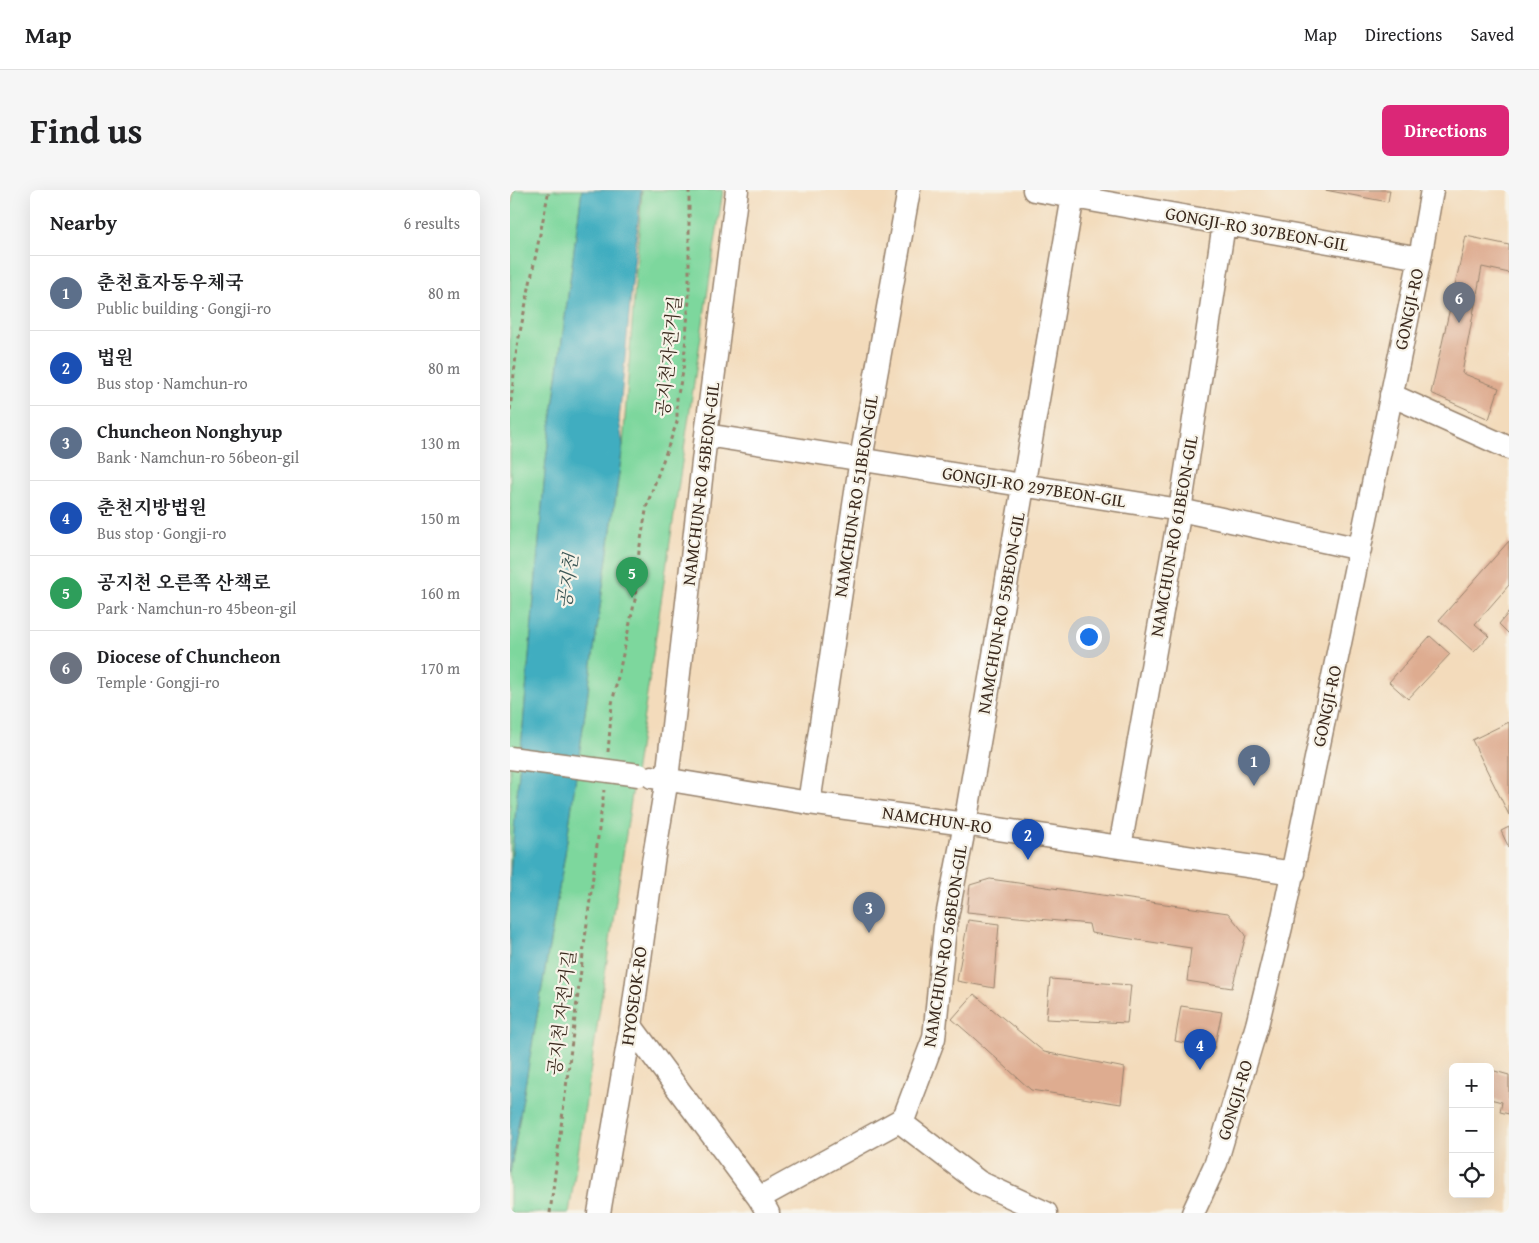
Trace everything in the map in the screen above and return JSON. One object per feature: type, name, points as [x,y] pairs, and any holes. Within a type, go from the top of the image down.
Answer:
[{"type":"street","name":"NAMCHUN-RO 45BEON-GIL","points":[[667,779],[706,436],[737,190]]},
{"type":"street","name":"NAMCHUN-RO 51BEON-GIL","points":[[809,802],[861,459],[909,190]]},
{"type":"street","name":"GONGJI-RO 307BEON-GIL","points":[[1034,190],[1420,258]]},
{"type":"street","name":"GONGJI-RO","points":[[1193,1213],[1216,1163],[1257,1025],[1294,873],[1293,868],[1420,258],[1432,190]]},
{"type":"street","name":"NAMCHUN-RO 55BEON-GIL","points":[[965,824],[1073,196]]},
{"type":"street","name":"NAMCHUN-RO 61BEON-GIL","points":[[1120,846],[1180,510],[1224,224]]},
{"type":"street","points":[[1391,395],[1509,448]]},
{"type":"street","name":"GONGJI-RO 297BEON-GIL","points":[[706,436],[1180,510],[1360,549]]},
{"type":"street","name":"NAMCHUN-RO","points":[[510,758],[667,779],[809,802],[1120,846],[1294,873]]},
{"type":"street","name":"HYOSEOK-RO","points":[[599,1213],[631,1026],[653,862],[667,779]]},
{"type":"street","name":"NAMCHUN-RO 56BEON-GIL","points":[[899,1121],[905,1116],[934,1038],[945,927],[965,824]]},
{"type":"street","points":[[631,1026],[763,1206],[899,1121],[979,1182],[1046,1213]]},
{"type":"path","points":[[510,410],[517,347],[548,190]]},
{"type":"path","name":"공지천자전거길","points":[[607,760],[612,704],[635,600],[639,551],[647,505],[677,422],[676,398],[684,372],[689,300],[689,190]]},
{"type":"path","name":"공지천 자전거길","points":[[550,1213],[602,817],[604,788]]},
{"type":"green space","points":[[514,190],[582,190],[546,460],[510,876],[510,215]]},
{"type":"green space","points":[[642,190],[723,190],[569,1213],[510,1213],[510,1173],[565,854],[623,445]]},
{"type":"water","name":"공지천","points":[[582,190],[641,190],[619,420],[623,445],[565,854],[510,1173],[510,876],[546,460]]},
{"type":"building","points":[[1325,190],[1390,190],[1388,202]]},
{"type":"building","points":[[1466,236],[1509,245],[1509,273],[1482,267],[1462,373],[1499,388],[1489,419],[1431,393]]},
{"type":"building","points":[[1509,541],[1509,585],[1475,624],[1489,636],[1474,652],[1439,620]]},
{"type":"building","points":[[1509,612],[1509,634],[1499,624]]},
{"type":"building","points":[[1430,636],[1450,654],[1408,699],[1389,682]]},
{"type":"building","points":[[1509,722],[1509,815],[1472,740]]},
{"type":"building","points":[[1509,827],[1509,848],[1501,831]]},
{"type":"building","points":[[990,879],[1228,913],[1246,935],[1232,988],[1187,981],[1191,948],[1091,933],[1089,924],[967,912],[970,885]]},
{"type":"building","points":[[968,920],[999,924],[994,988],[957,981]]},
{"type":"building","points":[[1050,979],[1131,985],[1127,1023],[1046,1019]]},
{"type":"building","points":[[974,994],[1044,1052],[1125,1068],[1121,1104],[1031,1090],[952,1019]]},
{"type":"building","points":[[1181,1006],[1222,1012],[1214,1049],[1175,1041]]},
{"type":"building","points":[[1494,1071],[1509,1075],[1509,1114],[1500,1112],[1502,1102],[1494,1100]]},
{"type":"place","name":"Diocese of Chuncheon","points":[[1459,323]]},
{"type":"place","name":"공지천 오른쪽 산책로","points":[[632,598]]},
{"type":"place","name":"춘천효자동우체국","points":[[1254,786]]},
{"type":"place","name":"법원","points":[[1028,860]]},
{"type":"place","name":"Chuncheon Nonghyup","points":[[869,933]]},
{"type":"place","name":"춘천지방법원","points":[[1200,1070]]}]
